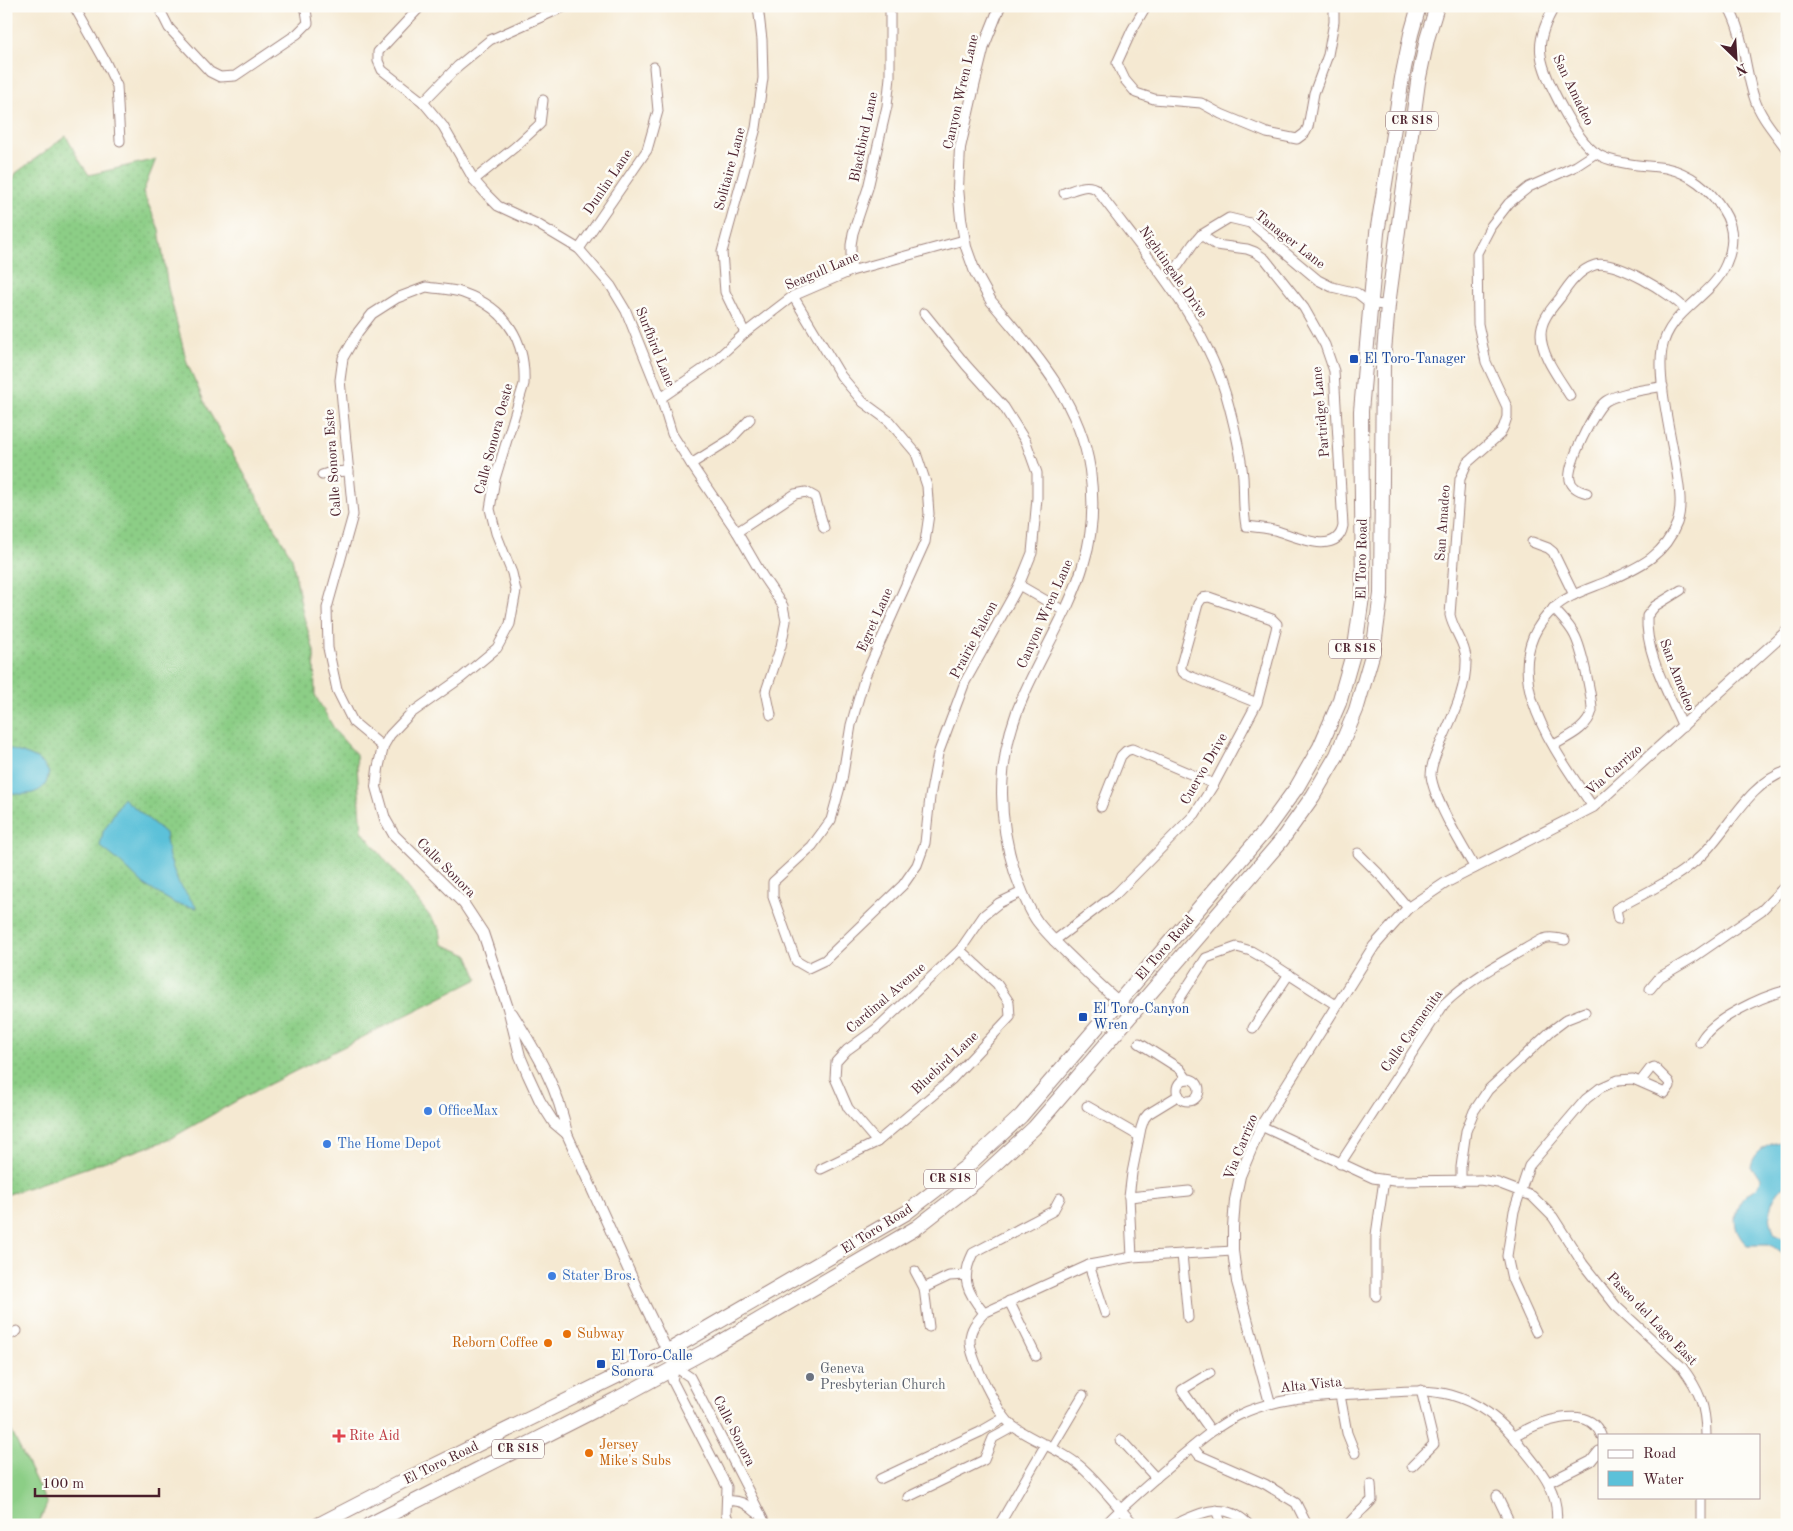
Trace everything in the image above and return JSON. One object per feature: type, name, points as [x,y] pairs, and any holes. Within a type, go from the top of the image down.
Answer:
[{"type":"main road","name":"El Toro Road","points":[[318,1525],[411,1477],[668,1351],[906,1213],[967,1166],[1021,1116],[1265,831],[1297,786],[1320,747],[1339,703],[1355,647],[1363,590],[1362,411],[1377,233],[1402,78],[1419,6]]},
{"type":"main road","name":"El Toro Road","points":[[369,1525],[616,1400],[720,1344],[916,1228],[979,1179],[1034,1128],[1281,841],[1313,796],[1337,755],[1356,710],[1373,652],[1381,594],[1383,363],[1388,305],[1416,90],[1427,39],[1437,6]]},
{"type":"street","points":[[74,6],[117,86],[120,141]]},
{"type":"street","points":[[158,6],[169,28],[210,72],[220,77],[235,76],[297,34],[308,23],[306,10],[303,6]]},
{"type":"street","name":"Surfbird Lane","points":[[421,6],[378,52],[378,61],[382,70],[423,102],[443,126],[474,180],[498,206],[539,225],[579,249],[611,286],[626,311],[661,398],[672,434],[783,606],[786,621],[781,646],[766,691],[771,715]]},
{"type":"street","points":[[423,102],[458,66],[490,40],[566,6]]},
{"type":"street","name":"Solitaire Lane","points":[[745,333],[725,292],[722,252],[756,128],[763,78],[762,40],[758,6]]},
{"type":"street","name":"Blackbird Lane","points":[[851,271],[850,245],[868,188],[887,106],[890,77],[890,6]]},
{"type":"street","name":"Canyon Wren Lane","points":[[1000,6],[984,46],[960,148],[958,188],[964,240],[975,272],[991,301],[1056,382],[1074,415],[1086,452],[1090,480],[1091,524],[1084,564],[1064,611],[1024,694],[1008,738],[1001,787],[1004,828],[1011,860],[1022,892],[1036,920],[1054,941],[1118,1002],[1134,1014]]},
{"type":"street","points":[[1146,6],[1132,30],[1117,63],[1125,80],[1136,93],[1154,99],[1201,103],[1221,114],[1267,133],[1297,139],[1305,133],[1308,127],[1314,93],[1328,55],[1334,22],[1334,6]]},
{"type":"street","name":"San Amadeo","points":[[1554,6],[1541,33],[1540,54],[1545,69],[1578,135],[1596,153],[1616,162],[1668,169],[1684,174],[1701,184],[1716,199],[1725,213],[1730,225],[1732,239],[1725,266],[1711,288],[1685,309],[1672,324],[1661,352],[1663,386],[1679,482],[1681,504],[1678,520],[1667,541],[1651,560],[1564,600],[1553,608],[1539,624],[1530,641],[1526,663],[1529,691],[1535,710],[1554,745],[1593,807]]},
{"type":"street","points":[[1728,6],[1739,31],[1759,111],[1787,150]]},
{"type":"street","name":"Dunlin Lane","points":[[579,249],[646,150],[658,111],[654,67]]},
{"type":"street","points":[[474,180],[515,148],[540,124],[543,100]]},
{"type":"street","name":"San Amadeo","points":[[1475,868],[1434,790],[1431,774],[1432,762],[1463,688],[1466,658],[1450,615],[1460,479],[1467,464],[1500,434],[1507,417],[1507,407],[1486,362],[1478,324],[1477,253],[1491,226],[1509,203],[1529,187],[1576,166],[1596,153]]},
{"type":"street","name":"Nightingale Drive","points":[[1064,193],[1083,187],[1094,188],[1163,276],[1192,319],[1225,392],[1240,456],[1246,526]]},
{"type":"street","name":"Tanager Lane","points":[[1163,276],[1178,266],[1201,235],[1229,218],[1250,222],[1318,280],[1332,288],[1357,293],[1371,304],[1388,305]]},
{"type":"street","name":"Partridge Lane","points":[[1201,235],[1216,245],[1255,252],[1265,259],[1304,308],[1325,345],[1333,367],[1343,526],[1337,539],[1327,543],[1315,543],[1271,529],[1246,526]]},
{"type":"street","name":"Seagull Lane","points":[[661,398],[712,363],[745,333],[793,296],[851,271],[964,240]]},
{"type":"street","points":[[1570,396],[1548,359],[1541,333],[1545,318],[1578,275],[1596,265],[1604,264],[1626,271],[1662,289],[1679,301],[1685,309]]},
{"type":"street","name":"Calle Sonora Este","points":[[383,747],[353,722],[337,690],[328,648],[327,608],[352,515],[340,380],[344,358],[358,332],[372,314],[397,298],[426,287]]},
{"type":"street","name":"Calle Sonora Oeste","points":[[383,747],[390,735],[410,714],[461,678],[498,648],[510,624],[516,591],[512,573],[496,533],[490,509],[495,479],[524,384],[525,370],[522,353],[513,330],[497,311],[462,292],[426,287]]},
{"type":"street","name":"Egret Lane","points":[[793,296],[841,376],[863,402],[889,421],[916,453],[927,486],[929,514],[925,542],[865,676],[851,725],[842,780],[831,820],[812,846],[773,882],[773,897],[796,961],[808,968]]},
{"type":"street","name":"Prairie Falcon","points":[[808,968],[825,960],[903,885],[917,865],[925,843],[930,796],[938,754],[965,682],[1019,585],[1032,553],[1038,498],[1037,474],[1026,442],[1004,407],[966,365],[924,313]]},
{"type":"street","points":[[1587,493],[1574,488],[1570,482],[1569,474],[1598,408],[1612,397],[1663,386]]},
{"type":"street","points":[[690,464],[731,440],[750,419]]},
{"type":"street","points":[[322,475],[331,472],[348,471]]},
{"type":"street","points":[[737,532],[795,494],[806,492],[815,497],[824,528]]},
{"type":"street","points":[[1532,542],[1553,552],[1574,595]]},
{"type":"street","points":[[1019,585],[1064,611]]},
{"type":"street","name":"San Amedeo","points":[[1681,590],[1656,606],[1647,616],[1646,630],[1656,665],[1683,727]]},
{"type":"street","name":"Cuervo Drive","points":[[1054,941],[1116,894],[1195,814],[1214,784],[1257,704],[1276,624],[1272,619],[1209,597],[1202,598],[1198,604],[1181,670],[1185,674],[1257,704]]},
{"type":"street","points":[[1553,608],[1570,626],[1576,637],[1592,712],[1590,720],[1585,726],[1554,745]]},
{"type":"street","name":"Via Carrizo","points":[[1270,1403],[1237,1282],[1233,1251],[1233,1226],[1235,1200],[1240,1176],[1261,1126],[1374,946],[1408,908],[1447,882],[1593,807],[1785,635]]},
{"type":"street","name":"Calle Sonora","points":[[383,747],[376,788],[385,819],[394,835],[464,904],[484,934],[525,1069],[554,1123],[567,1134]]},
{"type":"street","points":[[1101,807],[1121,756],[1126,751],[1132,749],[1214,784]]},
{"type":"street","points":[[1618,919],[1616,909],[1679,874],[1703,854],[1756,790],[1780,773],[1787,771]]},
{"type":"street","points":[[1358,853],[1408,908]]},
{"type":"street","points":[[1650,989],[1660,976],[1694,957],[1762,910],[1787,884]]},
{"type":"street","name":"Cardinal Avenue","points":[[877,1142],[848,1108],[835,1078],[836,1062],[847,1050],[876,1029],[960,950],[984,915],[999,903],[1022,892]]},
{"type":"street","name":"Calle Carmenita","points":[[1340,1164],[1444,1004],[1473,980],[1539,941],[1545,938],[1565,940]]},
{"type":"street","points":[[1178,1001],[1206,958],[1237,947],[1251,951],[1336,1005]]},
{"type":"street","name":"Bluebird Lane","points":[[821,1169],[877,1142],[952,1078],[1010,1016],[1009,1002],[997,984],[960,950]]},
{"type":"street","points":[[1253,1028],[1289,974]]},
{"type":"street","points":[[1700,1043],[1704,1034],[1712,1027],[1758,998],[1787,990]]},
{"type":"street","name":"Calle Sonora","points":[[508,1008],[538,1055],[553,1085],[567,1134],[638,1291],[675,1367],[690,1377],[763,1521]]},
{"type":"street","points":[[1461,1181],[1466,1131],[1474,1111],[1488,1090],[1551,1031],[1567,1019],[1585,1012]]},
{"type":"street","points":[[1140,1043],[1180,1069],[1187,1079],[1198,1084],[1199,1093],[1190,1101],[1179,1095],[1178,1087],[1187,1079]]},
{"type":"street","points":[[525,1069],[529,1062],[538,1055]]},
{"type":"street","points":[[1536,1332],[1512,1279],[1507,1256],[1514,1212],[1528,1166],[1586,1099],[1600,1088],[1618,1080],[1633,1079],[1640,1082]]},
{"type":"street","points":[[1132,1257],[1129,1197],[1139,1136],[1144,1119],[1148,1114],[1179,1095]]},
{"type":"street","points":[[1087,1106],[1139,1136]]},
{"type":"street","name":"Paseo del Lago East","points":[[1261,1126],[1373,1178],[1384,1180],[1480,1180],[1498,1183],[1532,1196],[1554,1217],[1583,1264],[1616,1306],[1685,1372],[1697,1388],[1706,1418],[1706,1434]]},
{"type":"street","points":[[1376,1296],[1376,1235],[1384,1180]]},
{"type":"street","points":[[1129,1197],[1189,1191]]},
{"type":"street","points":[[984,1313],[969,1292],[966,1276],[973,1253],[1053,1212],[1060,1198]]},
{"type":"street","points":[[1135,1525],[1082,1468],[1067,1455],[1013,1427],[1004,1418],[997,1408],[970,1346],[972,1330],[976,1321],[984,1313],[1089,1265],[1132,1257],[1233,1251]]},
{"type":"street","points":[[1182,1254],[1188,1318]]},
{"type":"street","points":[[1089,1265],[1105,1313]]},
{"type":"street","points":[[914,1271],[924,1288],[929,1327]]},
{"type":"street","points":[[924,1288],[949,1276],[966,1276]]},
{"type":"street","points":[[1009,1301],[1036,1356]]},
{"type":"street","points":[[6,1336],[17,1331]]},
{"type":"street","name":"Calle Sonora","points":[[675,1367],[672,1380],[727,1487],[726,1514],[730,1525]]},
{"type":"street","points":[[1210,1374],[1182,1390],[1211,1431]]},
{"type":"street","points":[[1412,1466],[1434,1444],[1421,1390]]},
{"type":"street","name":"Alta Vista","points":[[1105,1525],[1211,1431],[1239,1415],[1270,1403],[1308,1397],[1421,1390],[1452,1395],[1471,1403],[1498,1420],[1514,1436],[1549,1482],[1555,1500],[1556,1525]]},
{"type":"street","points":[[999,1525],[1083,1395]]},
{"type":"street","points":[[1340,1395],[1347,1433],[1355,1453]]},
{"type":"street","points":[[880,1479],[980,1432],[1004,1418]]},
{"type":"street","points":[[1514,1436],[1547,1420],[1570,1418],[1584,1418],[1598,1427],[1601,1434]]},
{"type":"street","points":[[908,1497],[984,1460],[993,1438],[1013,1427]]},
{"type":"street","points":[[980,1432],[990,1446]]},
{"type":"street","points":[[1121,1440],[1156,1478]]},
{"type":"street","points":[[1193,1447],[1199,1455],[1266,1484],[1296,1503],[1307,1525]]},
{"type":"street","points":[[1549,1482],[1590,1461],[1598,1453]]},
{"type":"street","points":[[1348,1525],[1356,1513],[1362,1511],[1372,1500],[1372,1484]]},
{"type":"street","points":[[1497,1496],[1511,1525]]},
{"type":"street","points":[[1701,1498],[1701,1525]]},
{"type":"street","name":"Calle Sonora","points":[[727,1501],[737,1500],[742,1502],[763,1521]]},
{"type":"street","points":[[1216,1510],[1222,1525]]},
{"type":"street","points":[[1174,1525],[1188,1522],[1197,1514],[1216,1510],[1237,1514],[1249,1525]]},
{"type":"green space","points":[[66,136],[89,175],[156,159],[143,192],[159,229],[168,288],[187,363],[208,410],[292,558],[303,614],[314,651],[315,695],[336,732],[356,754],[362,831],[440,929],[442,944],[468,955],[478,979],[238,1100],[168,1140],[6,1195],[6,189],[8,189],[16,173]]},
{"type":"green space","points":[[6,1420],[47,1504],[38,1525],[6,1525]]},
{"type":"water","points":[[6,747],[31,756],[46,767],[49,773],[46,784],[41,789],[27,794],[16,794],[6,791]]},
{"type":"water","points":[[123,798],[165,833],[169,857],[178,882],[197,908],[176,904],[144,885],[100,846],[103,832]]},
{"type":"water","points":[[1780,1142],[1787,1144],[1787,1183],[1776,1195],[1770,1214],[1775,1235],[1787,1240],[1787,1257],[1771,1245],[1747,1245],[1736,1229],[1735,1223],[1739,1204],[1760,1182],[1761,1178],[1751,1168],[1754,1158],[1765,1147]]},
{"type":"place","name":"El Toro-Tanager","points":[[1354,359]]},
{"type":"place","name":"El Toro-Canyon Wren","points":[[1083,1017]]},
{"type":"place","name":"OfficeMax","points":[[428,1111]]},
{"type":"place","name":"The Home Depot","points":[[327,1144]]},
{"type":"place","name":"Stater Bros.","points":[[552,1276]]},
{"type":"place","name":"Subway","points":[[567,1334]]},
{"type":"place","name":"Reborn Coffee","points":[[548,1343]]},
{"type":"place","name":"El Toro-Calle Sonora","points":[[601,1364]]},
{"type":"place","name":"Geneva Presbyterian Church","points":[[810,1377]]},
{"type":"place","name":"Rite Aid","points":[[339,1436]]},
{"type":"place","name":"Jersey Mike's Subs","points":[[589,1453]]}]
